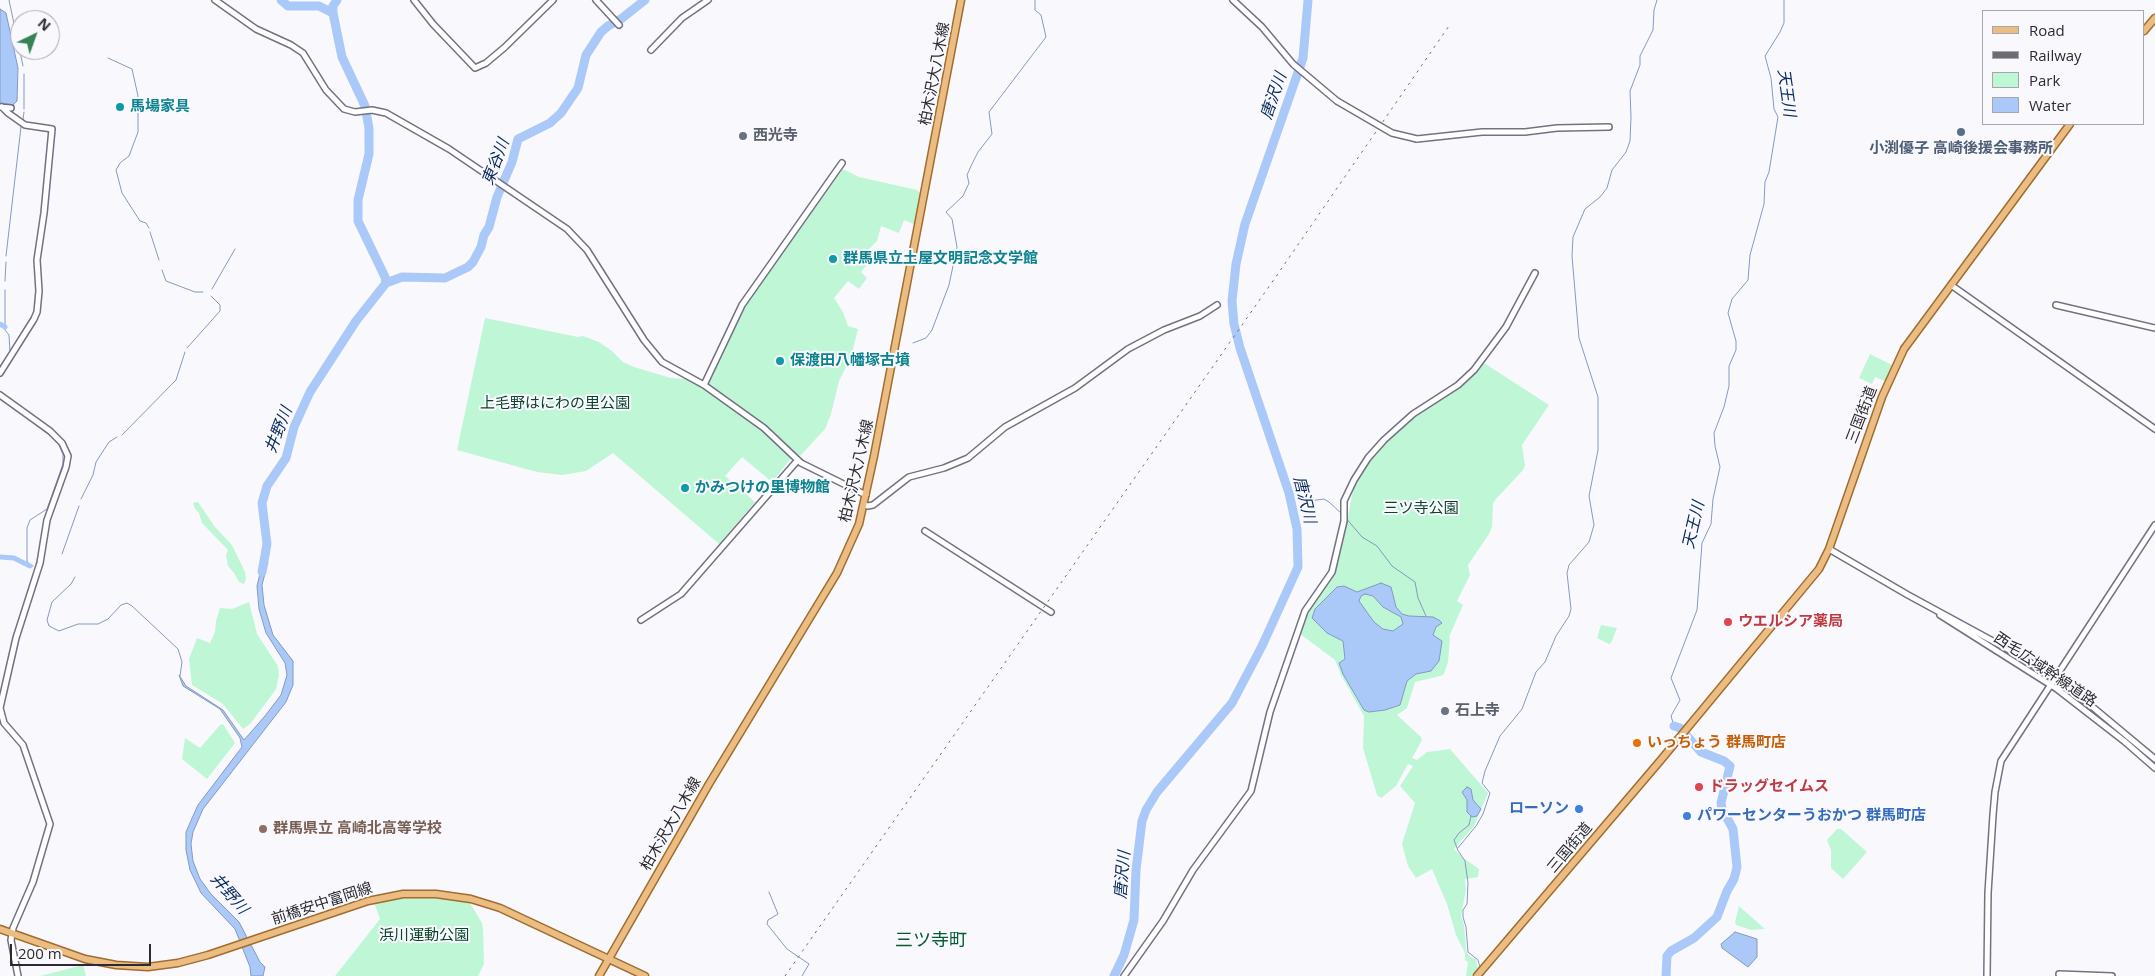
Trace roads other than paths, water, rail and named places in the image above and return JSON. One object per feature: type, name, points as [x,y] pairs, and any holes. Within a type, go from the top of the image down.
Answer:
[{"type":"main road","name":"柏木沢大八木線","points":[[599,976],[727,754],[837,573],[859,524],[961,0]]},
{"type":"main road","points":[[2145,29],[2155,18]]},
{"type":"main road","name":"三国街道","points":[[1477,976],[1815,574],[1829,549],[1867,438],[1896,364],[1951,285],[2069,125]]},
{"type":"main road","name":"前橋安中富岡線","points":[[0,929],[85,959],[138,967],[178,963],[239,945],[368,901],[403,894],[436,894],[471,899],[500,908],[644,976]]},
{"type":"street","points":[[215,0],[256,29],[300,50],[306,56],[320,81],[344,109],[360,112],[372,110],[386,113],[432,138],[499,182],[578,238],[644,340],[657,356],[671,368],[704,384],[770,433],[797,461],[866,495]]},
{"type":"street","points":[[414,0],[433,24],[475,68],[486,63],[505,47],[553,0]]},
{"type":"street","points":[[596,0],[619,25]]},
{"type":"street","points":[[651,50],[682,18],[708,0]]},
{"type":"street","points":[[1234,0],[1266,31],[1302,73],[1337,100],[1392,133],[1417,139],[1482,132],[1525,132],[1557,128],[1609,127]]},
{"type":"street","points":[[1,107],[11,108]]},
{"type":"street","points":[[0,373],[37,312],[39,291],[37,260],[44,213],[52,129],[25,125],[1,107]]},
{"type":"street","points":[[704,384],[742,305],[842,163]]},
{"type":"street","points":[[1124,976],[1163,921],[1193,870],[1251,791],[1270,712],[1305,611],[1332,572],[1344,521],[1344,500],[1354,480],[1368,458],[1384,440],[1413,414],[1458,385],[1474,370],[1506,327],[1535,273]]},
{"type":"street","points":[[1951,285],[2155,429]]},
{"type":"street","points":[[864,505],[873,505],[909,477],[944,468],[968,458],[1005,427],[1075,388],[1128,349],[1164,330],[1200,316],[1217,305]]},
{"type":"street","points":[[2056,306],[2155,328]]},
{"type":"street","points":[[0,395],[50,431],[62,443],[68,461],[47,520],[40,563],[16,638],[0,708],[4,723],[23,745],[50,824],[33,882],[12,934],[11,946],[18,976]]},
{"type":"street","points":[[641,620],[681,594],[797,461]]},
{"type":"street","points":[[1987,976],[1990,864],[1995,792],[2003,756],[2155,525]]},
{"type":"street","points":[[925,531],[1051,612]]},
{"type":"street","name":"西毛広域幹線道路","points":[[1829,549],[2024,658],[2055,678],[2155,759]]},
{"type":"street","name":"西毛広域幹線道路","points":[[1917,599],[2050,685],[2124,741],[2155,768]]},
{"type":"street","points":[[2062,975],[2112,976]]},
{"type":"water","points":[[0,9],[6,13],[10,31],[10,60],[16,60],[18,68],[17,101],[13,105],[0,103]]},
{"type":"water","points":[[263,561],[268,562],[262,585],[264,605],[273,635],[293,661],[293,685],[286,702],[203,809],[193,832],[191,844],[193,861],[200,879],[211,894],[239,922],[260,962],[265,967],[263,976],[251,976],[250,967],[235,929],[201,893],[190,870],[186,850],[186,832],[198,805],[242,747],[240,738],[220,709],[183,686],[179,675],[186,686],[223,710],[244,740],[281,695],[287,675],[285,663],[266,633],[259,609],[257,586]]},
{"type":"water","points":[[1381,583],[1391,587],[1396,607],[1402,614],[1433,617],[1442,623],[1436,627],[1433,635],[1442,641],[1439,661],[1431,671],[1416,674],[1407,681],[1400,705],[1385,710],[1369,712],[1364,710],[1343,674],[1339,663],[1345,659],[1343,641],[1327,633],[1312,618],[1315,609],[1337,587],[1344,586],[1357,592]],"holes":[[[1365,594],[1373,596],[1383,607],[1401,617],[1403,624],[1393,631],[1383,629],[1374,622],[1359,601],[1361,596]]]},
{"type":"water","points":[[1467,787],[1471,789],[1473,800],[1481,809],[1477,816],[1472,817],[1467,812],[1467,800],[1462,792]]},
{"type":"water","points":[[1735,932],[1757,939],[1757,957],[1748,967],[1722,948],[1721,944]]},
{"type":"waterway","points":[[9,0],[23,66]]},
{"type":"waterway","name":"井野川","points":[[281,0],[288,6],[319,6],[333,13]]},
{"type":"waterway","name":"井野川","points":[[337,0],[333,6],[333,13],[342,57],[365,106],[369,128],[369,154],[358,200],[358,221],[385,277],[386,283]]},
{"type":"waterway","name":"東谷川","points":[[386,283],[402,277],[445,278],[468,267],[473,262],[489,227],[497,197],[512,162],[518,139],[550,123],[561,113],[578,88],[586,55],[601,32],[645,0]]},
{"type":"waterway","points":[[913,343],[926,338],[932,330],[949,285],[957,247],[952,219],[946,212],[963,196],[969,183],[967,175],[972,164],[978,152],[992,134],[989,112],[1046,37],[1041,15],[1035,10],[1035,0]]},
{"type":"waterway","name":"唐沢川","points":[[1114,976],[1124,955],[1134,920],[1136,870],[1142,821],[1146,810],[1157,792],[1232,703],[1262,646],[1298,567],[1297,529],[1289,493],[1240,348],[1234,324],[1232,301],[1236,264],[1245,224],[1303,58],[1308,0]]},
{"type":"waterway","points":[[1480,967],[1478,960],[1468,952],[1466,927],[1463,917],[1463,910],[1467,904],[1468,883],[1465,861],[1457,849],[1476,826],[1483,814],[1490,793],[1482,783],[1500,736],[1522,709],[1536,672],[1545,662],[1556,636],[1569,616],[1571,609],[1567,573],[1569,565],[1589,542],[1594,525],[1589,496],[1598,450],[1598,397],[1579,338],[1572,256],[1573,237],[1585,209],[1600,197],[1607,188],[1612,170],[1626,152],[1630,141],[1630,91],[1640,65],[1640,56],[1653,30],[1654,10],[1657,0]]},
{"type":"waterway","name":"天王川","points":[[1674,726],[1671,716],[1680,700],[1671,678],[1697,610],[1702,543],[1711,524],[1713,499],[1720,467],[1714,433],[1724,407],[1729,386],[1729,366],[1736,350],[1736,341],[1728,313],[1732,299],[1748,280],[1750,255],[1764,204],[1765,182],[1769,172],[1778,117],[1774,109],[1771,78],[1765,56],[1784,23],[1784,0]]},
{"type":"waterway","points":[[108,58],[132,69],[138,96],[138,132],[129,156],[120,163],[116,170],[122,193],[140,221],[146,223],[149,228]]},
{"type":"waterway","points":[[24,74],[24,109]]},
{"type":"waterway","points":[[23,120],[24,112]]},
{"type":"waterway","points":[[6,256],[21,127]]},
{"type":"waterway","points":[[150,232],[159,260]]},
{"type":"waterway","points":[[212,289],[235,249]]},
{"type":"waterway","points":[[5,281],[6,262]]},
{"type":"waterway","points":[[162,270],[166,281],[195,292],[203,292]]},
{"type":"waterway","name":"井野川","points":[[262,572],[267,544],[262,503],[267,486],[286,458],[294,427],[310,392],[356,321],[386,283]]},
{"type":"waterway","points":[[0,366],[10,352],[9,335],[5,330],[5,290]]},
{"type":"waterway","points":[[187,348],[220,311],[220,305],[211,296]]},
{"type":"waterway","points":[[0,324],[5,327]]},
{"type":"waterway","points":[[122,435],[176,380],[185,352]]},
{"type":"waterway","points":[[5,402],[52,437],[59,445],[63,454],[63,464],[47,509],[30,520],[27,528],[27,561],[30,566],[33,566]]},
{"type":"waterway","points":[[81,499],[93,475],[96,462],[109,442],[117,437]]},
{"type":"waterway","points":[[1300,497],[1309,501],[1324,499],[1342,514]]},
{"type":"waterway","points":[[62,554],[79,506]]},
{"type":"waterway","points":[[1345,517],[1362,537],[1377,546],[1392,566],[1415,582],[1418,598],[1426,616]]},
{"type":"waterway","points":[[0,557],[14,558],[30,566]]},
{"type":"waterway","points":[[75,577],[71,584],[52,602],[47,620],[49,626],[59,631],[78,624],[98,624],[108,619],[121,605],[127,603],[178,649],[182,662],[180,676]]},
{"type":"waterway","name":"天王川","points":[[1666,976],[1667,956],[1671,951],[1694,938],[1717,917],[1734,879],[1737,867],[1733,829],[1722,809],[1721,803],[1730,766],[1724,761],[1701,752],[1680,728],[1674,726]]},
{"type":"waterway","points":[[1457,848],[1454,840],[1469,825],[1471,816]]},
{"type":"waterway","points":[[769,892],[778,914],[768,920],[767,924],[787,949],[809,964],[802,976]]},
{"type":"railway","points":[[785,976],[1275,278],[1451,23]]},
{"type":"place","name":"馬場家具","points":[[120,107]]},
{"type":"place","name":"小渕優子 高崎後援会事務所","points":[[1961,132]]},
{"type":"place","name":"西光寺","points":[[743,136]]},
{"type":"place","name":"群馬県立土屋文明記念文学館","points":[[833,259]]},
{"type":"place","name":"保渡田八幡塚古墳","points":[[780,361]]},
{"type":"place","name":"かみつけの里博物館","points":[[685,488]]},
{"type":"place","name":"ウエルシア薬局","points":[[1728,622]]},
{"type":"place","name":"石上寺","points":[[1445,711]]},
{"type":"place","name":"いっちょう 群馬町店","points":[[1637,743]]},
{"type":"place","name":"ドラッグセイムス","points":[[1699,787]]},
{"type":"place","name":"ローソン","points":[[1579,809]]},
{"type":"place","name":"パワーセンターうおかつ 群馬町店","points":[[1687,816]]},
{"type":"place","name":"群馬県立 高崎北高等学校","points":[[263,829]]},
{"type":"district","name":"三ツ寺町","points":[[931,941]]},
{"type":"park label","name":"上毛野はにわの里公園","points":[[555,404]]},
{"type":"park label","name":"三ツ寺公園","points":[[1421,509]]},
{"type":"park label","name":"浜川運動公園","points":[[424,936]]}]
